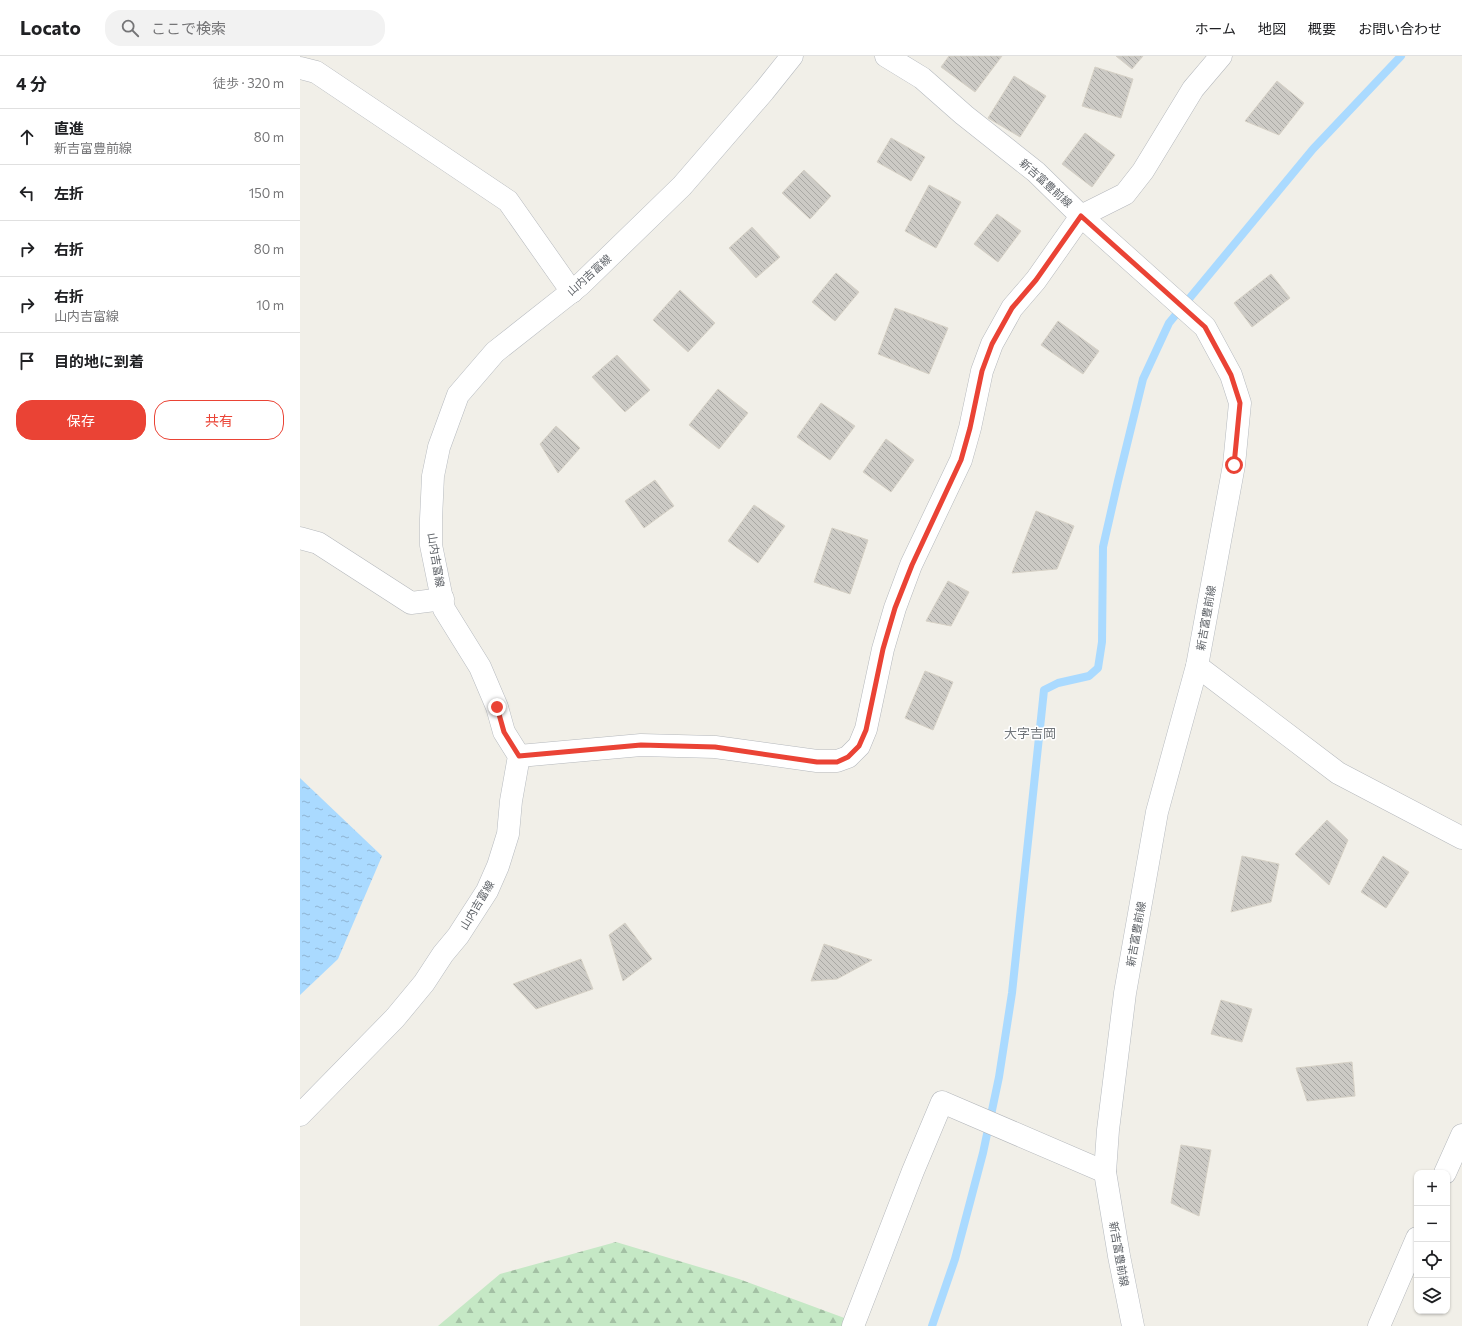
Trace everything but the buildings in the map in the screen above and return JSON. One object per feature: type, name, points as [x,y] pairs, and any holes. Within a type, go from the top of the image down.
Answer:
[{"type":"main road","name":"山内吉富線","points":[[300,1115],[395,1018],[424,983],[443,954],[458,936],[487,891],[498,866],[508,834],[511,802],[519,756],[504,732],[497,707],[480,667],[444,608],[432,544],[431,519],[433,476],[439,447],[458,395],[495,352],[580,285],[682,186],[764,91],[792,56]]},
{"type":"main road","name":"新吉富豊前線","points":[[886,56],[922,78],[964,115],[1036,172],[1081,216],[1205,327],[1231,375],[1240,403],[1234,465],[1197,666],[1157,812],[1125,993],[1108,1130],[1105,1172],[1119,1256],[1133,1326]]},
{"type":"main road","points":[[519,756],[641,745],[715,747],[817,762],[837,762],[848,757],[859,746],[866,730],[883,649],[895,608],[912,565],[961,460],[970,428],[982,371],[992,344],[1012,308],[1036,280],[1081,216],[1125,194],[1143,171],[1193,89],[1221,56]]},
{"type":"main road","points":[[300,68],[316,72],[508,201],[572,292]]},
{"type":"main road","points":[[300,538],[318,543],[411,603],[443,599]]},
{"type":"main road","points":[[1197,666],[1338,773],[1462,838]]},
{"type":"main road","points":[[853,1326],[913,1171],[942,1102],[1105,1172]]},
{"type":"main road","points":[[1447,1170],[1462,1135]]},
{"type":"main road","points":[[1378,1326],[1415,1242]]},
{"type":"green space","points":[[616,1242],[739,1279],[866,1326],[438,1326],[500,1274]]},
{"type":"water","points":[[300,778],[382,856],[338,959],[300,995]]},
{"type":"waterway","points":[[932,1326],[955,1259],[983,1153],[999,1077],[1012,993],[1044,690],[1058,683],[1089,676],[1098,668],[1102,642],[1103,547],[1143,379],[1169,323],[1313,149],[1401,56]]},
{"type":"district","name":"大字吉岡","points":[[1030,733]]},
{"type":"route","points":[[497,707],[504,732],[519,756],[641,745],[715,747],[817,762],[837,762],[848,757],[859,746],[866,730],[883,649],[895,608],[912,565],[961,460],[970,428],[982,371],[992,344],[1012,308],[1036,280],[1081,216],[1205,327],[1231,375],[1240,403],[1234,465]]}]
